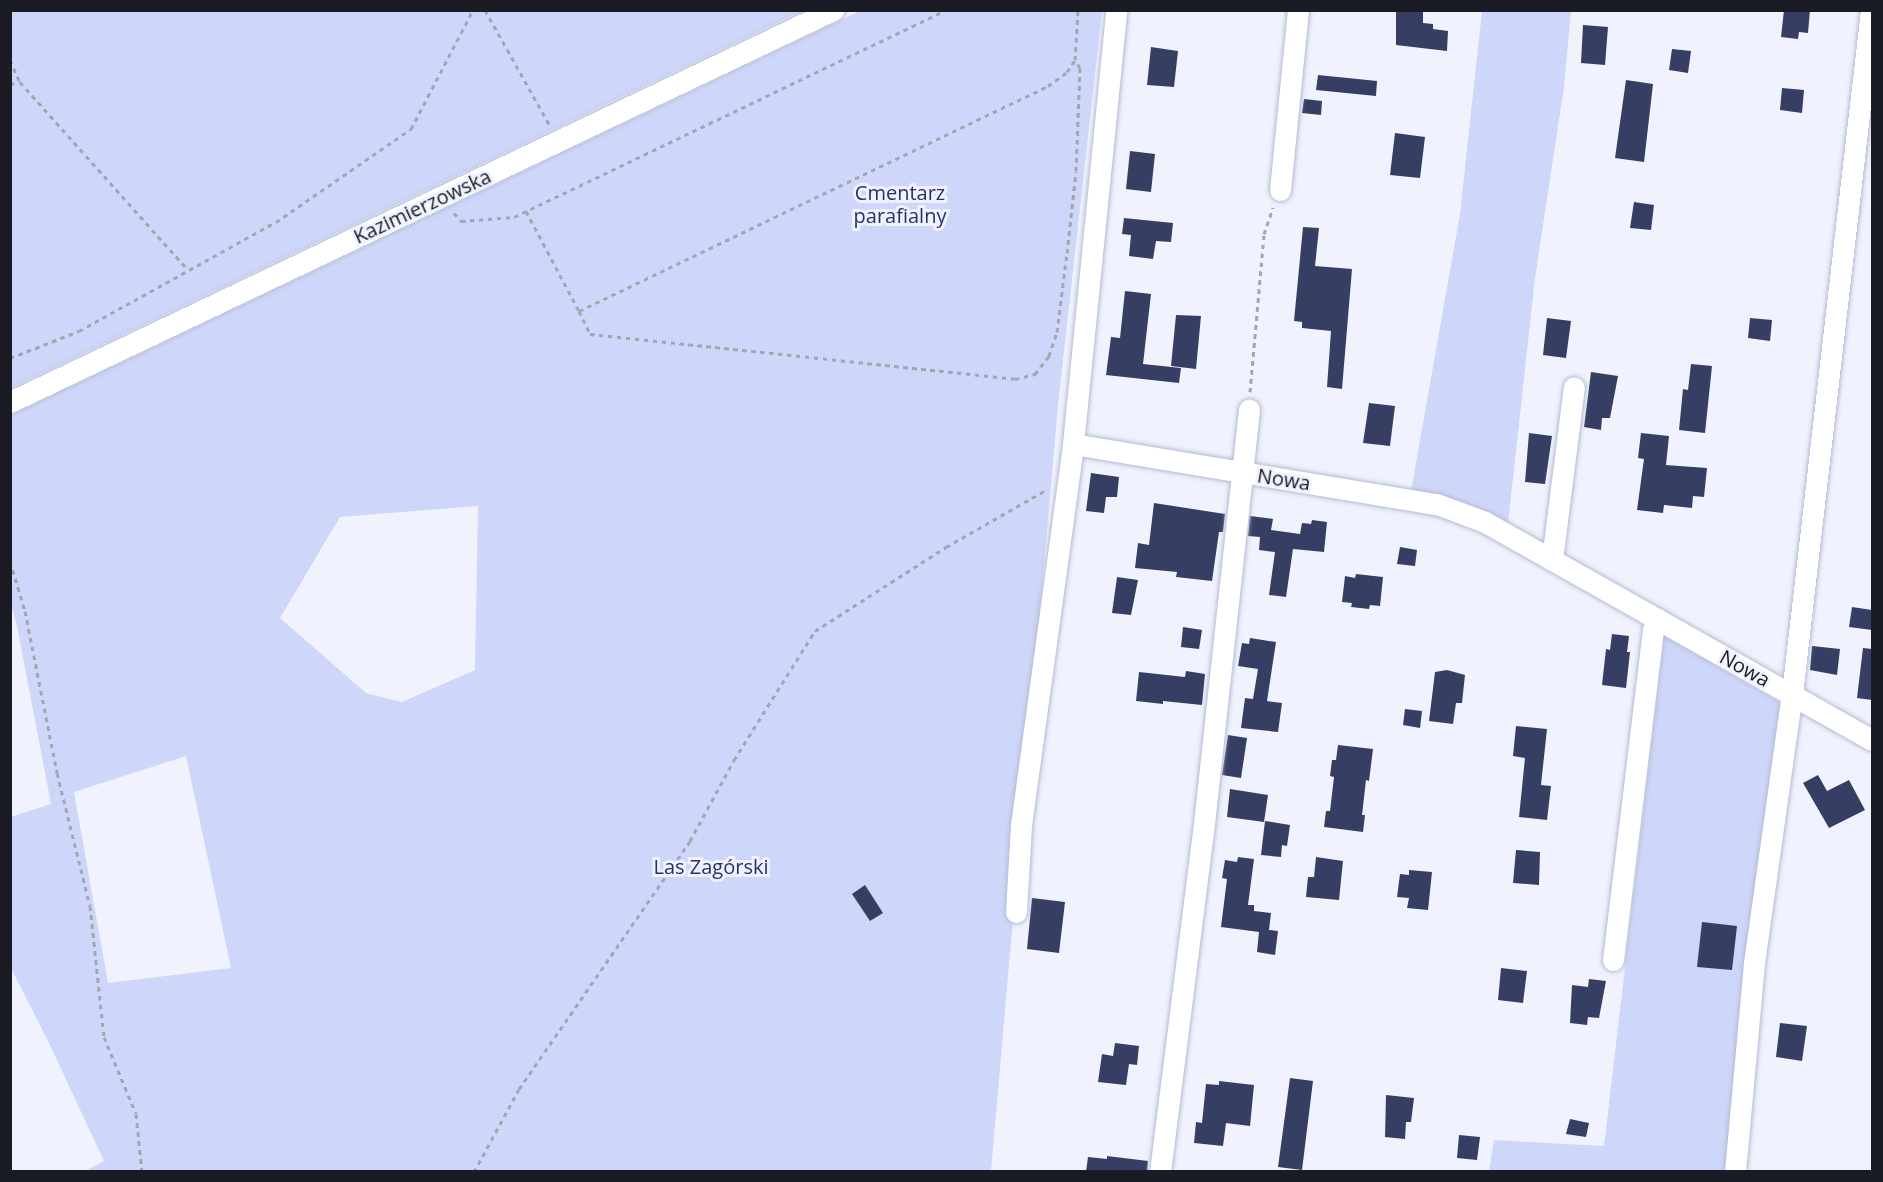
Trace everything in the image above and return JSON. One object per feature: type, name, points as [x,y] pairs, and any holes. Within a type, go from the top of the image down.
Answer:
[{"type":"street","name":"Kazimierzowska","points":[[10,402],[833,10]]},
{"type":"street","points":[[1016,912],[1021,825],[1073,444],[1116,10]]},
{"type":"street","points":[[1280,190],[1298,10]]},
{"type":"street","points":[[1735,1172],[1754,963],[1792,694],[1871,10]]},
{"type":"street","points":[[1552,560],[1574,387]]},
{"type":"street","points":[[1160,1172],[1203,833],[1249,409]]},
{"type":"street","name":"Nowa","points":[[1073,444],[1437,504],[1485,522],[1872,740]]},
{"type":"street","points":[[1613,960],[1653,629],[1658,619]]},
{"type":"path","points":[[10,358],[79,331],[276,222],[411,129],[473,10]]},
{"type":"path","points":[[485,10],[554,133]]},
{"type":"path","points":[[444,196],[451,210],[461,221],[514,217],[947,10]]},
{"type":"path","points":[[579,311],[1048,86],[1067,72],[1075,60],[1078,10]]},
{"type":"path","points":[[10,60],[20,82],[188,270]]},
{"type":"path","points":[[526,211],[590,334],[1015,379],[1035,374],[1049,356],[1057,332],[1076,171],[1080,68],[1075,60]]},
{"type":"path","points":[[10,84],[20,82]]},
{"type":"path","points":[[1249,409],[1264,234],[1280,190]]},
{"type":"path","points":[[474,1172],[519,1089],[690,841],[734,760],[815,631],[946,547],[1068,477]]},
{"type":"path","points":[[10,561],[26,611],[57,773],[90,906],[104,1037],[136,1114],[142,1172]]},
{"type":"green space","points":[[11,10],[802,10],[802,11],[11,388]]},
{"type":"green space","name":"Las Zagórski","points":[[860,11],[1102,11],[1058,405],[991,1171],[85,1171],[104,1161],[11,968],[11,817],[51,804],[11,605],[11,415]],"holes":[[[478,506],[475,670],[402,702],[366,693],[280,618],[340,517]],[[186,756],[231,968],[108,983],[74,792]]]},
{"type":"green space","points":[[1482,11],[1571,11],[1564,87],[1535,278],[1508,524],[1411,491],[1460,214]]},
{"type":"green space","points":[[1664,636],[1781,703],[1727,1171],[1489,1172],[1494,1140],[1604,1146]]},
{"type":"building","points":[[1396,10],[1423,10],[1423,23],[1433,24],[1433,29],[1448,31],[1447,51],[1396,45]]},
{"type":"building","points":[[1784,10],[1810,10],[1808,33],[1799,32],[1798,39],[1781,37]]},
{"type":"building","points":[[1583,25],[1608,27],[1605,65],[1581,63]]},
{"type":"building","points":[[1151,47],[1178,51],[1174,87],[1147,85]]},
{"type":"building","points":[[1672,49],[1691,51],[1688,73],[1669,70]]},
{"type":"building","points":[[1318,75],[1377,81],[1376,96],[1316,90]]},
{"type":"building","points":[[1626,80],[1653,84],[1644,162],[1615,158]]},
{"type":"building","points":[[1782,88],[1804,90],[1802,113],[1780,110]]},
{"type":"building","points":[[1304,99],[1322,101],[1321,115],[1302,113]]},
{"type":"building","points":[[1395,133],[1425,137],[1420,178],[1390,175]]},
{"type":"building","points":[[1130,151],[1155,154],[1151,192],[1126,189]]},
{"type":"building","points":[[1634,202],[1654,205],[1651,230],[1630,228]]},
{"type":"building","points":[[1124,218],[1173,223],[1171,242],[1156,241],[1153,259],[1129,256],[1131,235],[1122,234]]},
{"type":"building","points":[[1303,227],[1319,228],[1315,266],[1352,269],[1342,389],[1327,387],[1331,331],[1302,328],[1302,322],[1294,321]]},
{"type":"building","points":[[1125,291],[1151,294],[1143,364],[1181,368],[1179,383],[1106,375],[1111,337],[1120,338]]},
{"type":"building","points":[[1176,315],[1201,316],[1196,369],[1171,366]]},
{"type":"building","points":[[1547,318],[1571,321],[1566,358],[1543,355]]},
{"type":"building","points":[[1750,318],[1772,320],[1770,341],[1748,338]]},
{"type":"building","points":[[1691,364],[1712,366],[1705,433],[1679,430],[1683,389],[1688,390]]},
{"type":"building","points":[[1591,372],[1618,376],[1610,418],[1602,418],[1601,430],[1584,427]]},
{"type":"building","points":[[1369,403],[1395,406],[1390,446],[1363,443]]},
{"type":"building","points":[[1529,433],[1552,436],[1545,484],[1525,482]]},
{"type":"building","points":[[1641,433],[1669,436],[1666,465],[1707,468],[1704,497],[1693,496],[1692,508],[1664,505],[1663,513],[1637,510],[1644,459],[1638,458]]},
{"type":"building","points":[[1091,473],[1119,477],[1117,497],[1106,497],[1104,513],[1086,511]]},
{"type":"building","points":[[1154,503],[1225,514],[1223,532],[1219,532],[1212,581],[1176,577],[1177,572],[1135,568],[1138,543],[1149,545]]},
{"type":"building","points":[[1250,516],[1273,519],[1271,530],[1300,534],[1302,523],[1311,524],[1312,520],[1327,522],[1324,552],[1293,549],[1286,597],[1269,595],[1275,552],[1259,550],[1260,537],[1248,536]]},
{"type":"building","points":[[1400,547],[1417,550],[1415,566],[1397,564]]},
{"type":"building","points":[[1356,574],[1383,577],[1380,606],[1370,605],[1369,609],[1351,607],[1352,603],[1342,602],[1345,576],[1355,578]]},
{"type":"building","points":[[1117,577],[1138,580],[1131,615],[1112,613]]},
{"type":"building","points":[[1852,607],[1872,610],[1872,630],[1849,627]]},
{"type":"building","points":[[1183,627],[1202,630],[1199,649],[1181,647]]},
{"type":"building","points":[[1612,634],[1629,636],[1627,652],[1630,652],[1626,688],[1602,685],[1606,649],[1610,650]]},
{"type":"building","points":[[1250,638],[1276,642],[1267,701],[1282,703],[1278,732],[1241,728],[1245,698],[1253,699],[1258,669],[1238,666],[1242,643],[1249,644]]},
{"type":"building","points":[[1812,646],[1840,649],[1837,675],[1810,670]]},
{"type":"building","points":[[1863,648],[1872,649],[1872,700],[1857,698]]},
{"type":"building","points":[[1447,670],[1465,675],[1462,703],[1456,703],[1453,724],[1429,721],[1435,672]]},
{"type":"building","points":[[1186,671],[1205,674],[1202,705],[1136,701],[1139,672],[1185,677]]},
{"type":"building","points":[[1405,709],[1422,711],[1420,728],[1403,725]]},
{"type":"building","points":[[1516,726],[1547,729],[1541,785],[1551,786],[1547,820],[1519,817],[1525,758],[1513,756]]},
{"type":"building","points":[[1228,735],[1247,738],[1241,778],[1222,775]]},
{"type":"building","points":[[1338,745],[1373,749],[1369,781],[1366,780],[1362,815],[1365,815],[1363,832],[1324,827],[1326,811],[1330,811],[1334,777],[1330,776],[1332,760],[1336,760]]},
{"type":"building","points":[[1818,775],[1827,791],[1849,780],[1865,810],[1829,828],[1803,783]]},
{"type":"building","points":[[1230,789],[1268,795],[1264,822],[1227,817]]},
{"type":"building","points":[[1265,821],[1290,825],[1287,846],[1282,845],[1281,857],[1261,855]]},
{"type":"building","points":[[1516,850],[1540,852],[1539,885],[1513,883]]},
{"type":"building","points":[[1238,857],[1254,859],[1248,905],[1254,905],[1254,911],[1271,913],[1269,930],[1278,931],[1275,955],[1257,952],[1259,932],[1221,927],[1227,879],[1222,878],[1225,860],[1237,862]]},
{"type":"building","points":[[1316,857],[1343,861],[1339,900],[1306,897],[1308,877],[1314,877]]},
{"type":"building","points":[[1409,870],[1432,872],[1428,910],[1407,908],[1409,898],[1397,897],[1400,874],[1409,875]]},
{"type":"building","points":[[865,885],[883,913],[870,921],[852,894]]},
{"type":"building","points":[[1032,898],[1065,902],[1059,953],[1027,949]]},
{"type":"building","points":[[1702,922],[1737,926],[1732,970],[1697,967]]},
{"type":"building","points":[[1501,968],[1527,971],[1523,1003],[1498,1000]]},
{"type":"building","points":[[1589,979],[1606,981],[1599,1018],[1588,1017],[1587,1025],[1570,1023],[1572,985],[1588,987]]},
{"type":"building","points":[[1780,1023],[1807,1026],[1802,1061],[1776,1057]]},
{"type":"building","points":[[1115,1043],[1139,1046],[1137,1065],[1129,1064],[1126,1085],[1098,1082],[1102,1054],[1113,1056]]},
{"type":"building","points":[[1290,1078],[1313,1081],[1302,1170],[1278,1167]]},
{"type":"building","points":[[1219,1081],[1254,1085],[1250,1126],[1226,1123],[1223,1146],[1194,1143],[1196,1122],[1202,1123],[1206,1084],[1219,1085]]},
{"type":"building","points":[[1386,1095],[1414,1098],[1411,1122],[1406,1122],[1405,1139],[1385,1137]]},
{"type":"building","points":[[1570,1119],[1589,1123],[1586,1137],[1566,1134]]},
{"type":"building","points":[[1459,1135],[1480,1137],[1477,1160],[1457,1158]]},
{"type":"building","points":[[1107,1156],[1148,1161],[1147,1172],[1086,1172],[1088,1157],[1107,1159]]},
{"type":"park label","name":"Cmentarz parafialny","points":[[900,204]]}]
